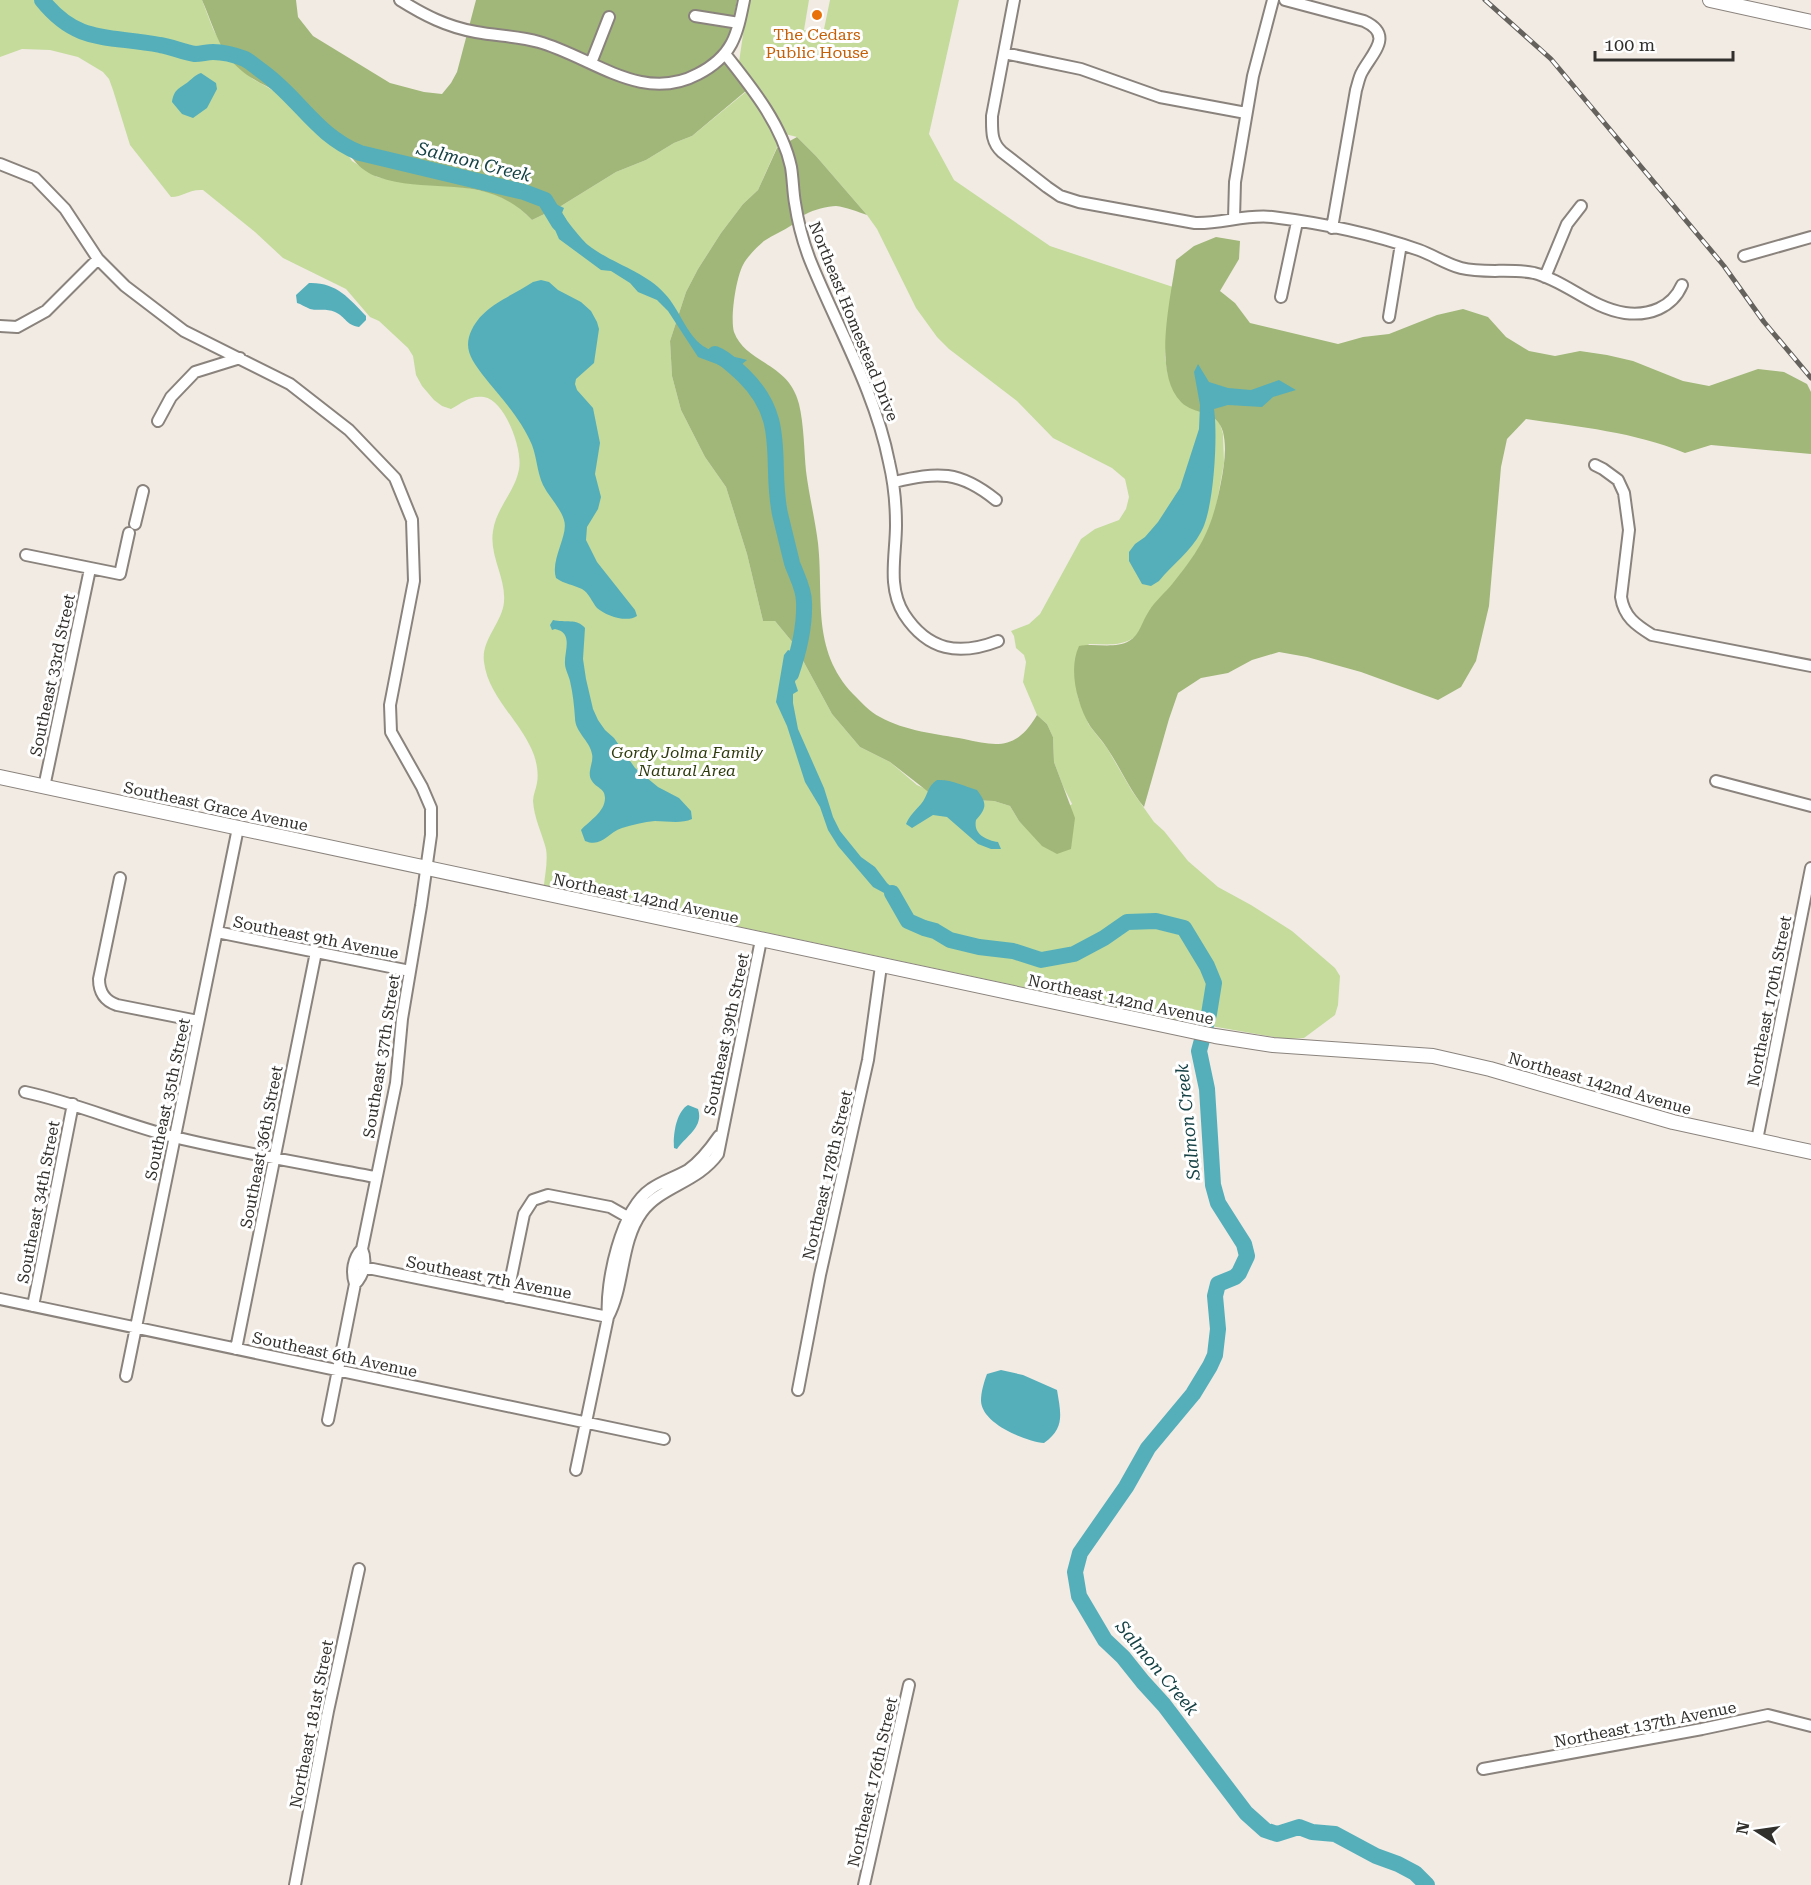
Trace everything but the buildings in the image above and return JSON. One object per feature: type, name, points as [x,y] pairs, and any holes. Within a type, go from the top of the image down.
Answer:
[{"type":"street","points":[[400,0],[435,21],[476,32],[540,42],[635,81],[659,85],[694,76],[715,64],[732,46],[744,0]]},
{"type":"street","points":[[1014,0],[992,116],[992,133],[996,146],[1060,196],[1079,202],[1195,223],[1210,224],[1234,219],[1271,217],[1332,228],[1401,244],[1460,267],[1474,270],[1521,271],[1545,277],[1596,304],[1627,313],[1664,308],[1671,302],[1682,285]]},
{"type":"street","points":[[1234,219],[1235,182],[1252,76],[1273,0]]},
{"type":"street","points":[[1285,0],[1364,21],[1378,32],[1380,41],[1360,73],[1332,228]]},
{"type":"street","points":[[1710,0],[1811,22]]},
{"type":"street","points":[[695,16],[739,23]]},
{"type":"street","points":[[591,63],[609,17]]},
{"type":"street","points":[[1004,53],[1081,69],[1161,98],[1246,113]]},
{"type":"street","name":"Northeast Homestead Drive","points":[[725,54],[762,104],[781,138],[791,167],[801,236],[880,422],[894,482],[896,525],[893,574],[895,595],[904,614],[919,633],[937,645],[959,650],[979,648],[998,641]]},
{"type":"street","name":"Southeast 37th Street","points":[[0,164],[35,178],[65,209],[98,259],[125,286],[184,331],[290,384],[349,430],[394,478],[412,520],[414,581],[390,705],[391,732],[422,787],[431,808],[431,836],[402,1019],[396,1083],[362,1248],[356,1255],[352,1276],[354,1284],[328,1420]]},
{"type":"street","points":[[1545,277],[1567,224],[1581,206]]},
{"type":"street","points":[[1281,297],[1297,222]]},
{"type":"street","points":[[1744,256],[1811,237]]},
{"type":"street","points":[[1389,317],[1401,244]]},
{"type":"street","points":[[0,326],[17,327],[46,311],[98,259]]},
{"type":"street","points":[[158,421],[171,397],[195,372],[240,358]]},
{"type":"street","points":[[1595,465],[1618,480],[1624,493],[1629,530],[1621,597],[1622,606],[1634,623],[1652,635],[1811,666]]},
{"type":"street","points":[[894,482],[927,475],[953,476],[978,485],[996,500]]},
{"type":"street","points":[[26,555],[120,574],[143,491]]},
{"type":"street","name":"Southeast 33rd Street","points":[[44,787],[90,569]]},
{"type":"street","name":"Southeast Grace Avenue","points":[[0,777],[425,868]]},
{"type":"street","points":[[1716,781],[1807,803],[1811,806]]},
{"type":"street","name":"Southeast 35th Street","points":[[126,1376],[238,828]]},
{"type":"street","name":"Northeast 142nd Avenue","points":[[425,868],[1215,1036],[1273,1045],[1433,1056],[1490,1069],[1673,1122],[1811,1152]]},
{"type":"street","name":"Northeast 170th Street","points":[[1757,1140],[1811,868]]},
{"type":"street","points":[[120,878],[99,979],[99,987],[103,995],[109,1002],[117,1005],[198,1021]]},
{"type":"street","name":"Southeast 9th Avenue","points":[[217,932],[410,971]]},
{"type":"street","name":"Southeast 39th Street","points":[[576,1470],[608,1317],[606,1300],[619,1240],[645,1194],[698,1162],[721,1134],[761,940]]},
{"type":"street","name":"Southeast 36th Street","points":[[236,1348],[316,952]]},
{"type":"street","name":"Northeast 178th Street","points":[[798,1390],[822,1267],[868,1060],[881,966]]},
{"type":"street","points":[[25,1092],[73,1104],[117,1121],[175,1137],[375,1177]]},
{"type":"street","name":"Southeast 34th Street","points":[[33,1306],[73,1104]]},
{"type":"street","points":[[507,1296],[524,1214],[533,1200],[548,1195],[610,1207],[632,1219]]},
{"type":"street","name":"Southeast 37th Street","points":[[354,1284],[361,1278],[366,1257],[362,1248]]},
{"type":"street","name":"Southeast 7th Avenue","points":[[363,1267],[608,1317]]},
{"type":"street","name":"Southeast 6th Avenue","points":[[0,1299],[664,1438]]},
{"type":"street","name":"Northeast 181st Street","points":[[295,1885],[358,1569]]},
{"type":"street","name":"Northeast 176th Street","points":[[864,1885],[909,1685]]},
{"type":"street","name":"Northeast 137th Avenue","points":[[1483,1769],[1701,1729],[1768,1714],[1811,1726]]},
{"type":"green space","name":"Gordy Jolma Family Natural Area","points":[[0,0],[202,0],[213,29],[230,59],[253,79],[300,106],[340,143],[352,161],[377,177],[408,183],[457,186],[492,193],[514,203],[532,220],[561,206],[616,172],[646,160],[674,143],[692,136],[753,86],[739,62],[748,0],[809,0],[804,30],[823,34],[830,0],[959,0],[929,134],[954,180],[1050,246],[1173,287],[1165,357],[1168,375],[1181,401],[1213,416],[1220,424],[1223,434],[1224,463],[1215,513],[1204,542],[1135,637],[1119,644],[1089,644],[1075,668],[1078,698],[1089,725],[1107,748],[1132,791],[1154,822],[1188,861],[1218,887],[1292,931],[1335,968],[1340,976],[1335,1015],[1304,1038],[1285,1039],[1177,1020],[544,885],[546,849],[536,819],[533,801],[538,779],[536,761],[525,737],[491,685],[484,662],[488,639],[500,617],[504,602],[503,584],[493,549],[493,531],[498,515],[514,485],[520,461],[511,427],[505,416],[492,400],[484,397],[470,398],[451,409],[442,406],[422,386],[416,375],[413,356],[408,348],[379,321],[370,317],[346,289],[283,258],[203,190],[171,197],[130,145],[109,79],[103,72],[78,57],[50,50],[22,49],[0,57]],"holes":[[[785,134],[797,137],[816,156],[877,229],[916,308],[937,337],[949,349],[1017,401],[1053,438],[1112,468],[1125,479],[1129,497],[1126,509],[1119,520],[1095,529],[1081,539],[1040,614],[1029,624],[1011,631],[1016,648],[1024,655],[1026,662],[1023,682],[1037,715],[1047,724],[1053,737],[1054,762],[1072,804],[1031,832],[1019,821],[1010,806],[994,801],[947,799],[917,785],[890,762],[860,747],[832,714],[794,644],[775,621],[763,621],[747,554],[726,487],[705,457],[681,410],[672,376],[670,341],[686,292],[721,233],[743,204],[758,190],[781,138]]]},
{"type":"green space","points":[[202,0],[296,0],[298,17],[313,36],[390,83],[442,94],[457,72],[476,0],[737,0],[731,34],[730,67],[747,90],[692,136],[674,143],[646,160],[616,172],[561,206],[532,220],[514,205],[496,195],[458,187],[398,182],[365,171],[306,110],[245,73],[229,58]]},
{"type":"green space","points":[[797,137],[867,215],[836,206],[821,208],[804,215],[792,225],[764,241],[747,259],[740,271],[734,298],[733,326],[740,343],[786,380],[794,390],[799,404],[806,471],[818,543],[822,622],[831,659],[840,677],[869,710],[890,722],[910,729],[997,744],[1014,740],[1030,726],[1037,715],[1047,724],[1053,737],[1054,762],[1075,818],[1071,849],[1057,854],[1042,846],[1019,821],[1010,806],[994,801],[947,799],[931,794],[890,762],[860,747],[832,714],[794,644],[775,621],[763,621],[747,554],[726,487],[705,457],[681,410],[672,376],[670,341],[686,292],[721,233],[743,204],[758,190],[777,148]]},
{"type":"green space","points":[[1216,237],[1240,241],[1239,259],[1220,291],[1235,303],[1250,323],[1338,344],[1363,337],[1389,334],[1437,315],[1463,309],[1488,317],[1506,337],[1529,351],[1555,356],[1580,351],[1607,355],[1633,361],[1683,381],[1709,386],[1758,369],[1784,372],[1807,384],[1811,392],[1811,454],[1711,445],[1685,453],[1627,435],[1526,419],[1507,439],[1501,467],[1489,606],[1476,661],[1461,687],[1438,700],[1361,672],[1279,652],[1252,660],[1228,673],[1201,678],[1178,693],[1144,807],[1085,717],[1075,686],[1074,665],[1079,646],[1118,645],[1129,641],[1136,635],[1151,607],[1173,583],[1199,548],[1214,513],[1224,464],[1223,432],[1211,416],[1181,402],[1172,389],[1165,354],[1176,260],[1194,246]]},
{"type":"water","points":[[201,73],[216,83],[217,89],[207,108],[193,118],[182,114],[172,102],[177,90]]},
{"type":"water","points":[[547,200],[564,208],[562,213],[588,245],[657,286],[670,300],[692,335],[703,346],[719,353],[747,360],[741,365],[722,366],[698,357],[668,311],[657,300],[638,292],[630,283],[611,271],[601,270],[559,239],[549,216]]},
{"type":"water","points":[[541,280],[549,282],[558,290],[581,302],[591,311],[599,329],[594,363],[576,379],[575,384],[577,390],[593,408],[600,443],[595,474],[601,497],[598,509],[587,527],[586,540],[597,562],[635,610],[637,616],[633,618],[622,619],[606,614],[597,608],[584,591],[556,578],[555,563],[564,533],[564,520],[543,485],[532,445],[522,426],[479,370],[469,352],[469,337],[479,318],[495,304],[533,282]]},
{"type":"water","points":[[309,283],[327,285],[341,292],[366,316],[366,320],[359,327],[349,323],[335,312],[310,309],[297,303],[296,295]]},
{"type":"water","points":[[1198,364],[1209,382],[1228,388],[1251,390],[1279,380],[1296,390],[1273,397],[1262,407],[1228,405],[1214,409],[1214,472],[1209,507],[1201,532],[1159,581],[1151,586],[1142,584],[1129,561],[1129,552],[1158,522],[1180,488],[1199,429],[1200,405],[1194,372]]},
{"type":"water","points":[[553,620],[575,622],[585,628],[583,659],[593,709],[598,720],[635,768],[658,787],[679,798],[691,811],[692,819],[679,822],[642,823],[617,830],[596,843],[585,841],[581,830],[602,808],[605,795],[590,778],[592,754],[576,723],[572,690],[565,666],[566,638],[561,631],[552,630],[550,625]]},
{"type":"water","points":[[788,650],[799,654],[795,682],[798,691],[793,694],[798,729],[824,788],[833,817],[840,831],[861,857],[875,867],[898,893],[908,906],[911,917],[894,906],[886,894],[873,887],[838,846],[828,830],[820,807],[805,782],[787,726],[776,702],[784,655]]},
{"type":"water","points":[[937,780],[977,790],[983,798],[984,809],[976,820],[976,829],[985,838],[998,842],[1001,849],[991,849],[978,844],[947,817],[933,815],[912,828],[906,824],[923,801],[931,785]]},
{"type":"water","points":[[688,1105],[698,1109],[699,1121],[677,1149],[674,1148],[676,1124]]},
{"type":"water","points":[[1001,1370],[1023,1375],[1057,1390],[1060,1420],[1055,1432],[1044,1443],[1026,1439],[1006,1430],[996,1424],[983,1409],[981,1398],[987,1374]]},
{"type":"waterway","name":"Salmon Creek","points":[[42,0],[68,25],[95,36],[160,45],[195,54],[211,52],[245,59],[276,82],[331,137],[360,153],[524,192],[545,200],[559,223]]},
{"type":"waterway","name":"Salmon Creek","points":[[715,354],[734,367],[758,392],[772,425],[780,514],[792,563],[804,597],[799,648],[791,674]]},
{"type":"waterway","name":"Salmon Creek","points":[[892,893],[908,921],[935,931],[950,940],[979,947],[1013,951],[1041,960],[1074,954],[1104,938],[1127,922],[1156,921],[1184,928],[1207,966],[1214,983],[1199,1051],[1207,1089],[1213,1185],[1218,1203],[1244,1244],[1247,1256],[1235,1277],[1218,1284],[1215,1296],[1218,1329],[1215,1355],[1210,1366],[1193,1394],[1148,1448],[1126,1487],[1080,1553],[1075,1572],[1079,1596],[1105,1640],[1123,1657],[1164,1705],[1246,1813],[1265,1830],[1277,1834],[1299,1827],[1312,1832],[1335,1834],[1376,1856],[1415,1873],[1427,1885]]},
{"type":"railway","points":[[1485,0],[1551,59],[1724,266],[1764,322],[1811,378]]},
{"type":"place","name":"The Cedars Public House","points":[[817,15]]}]
